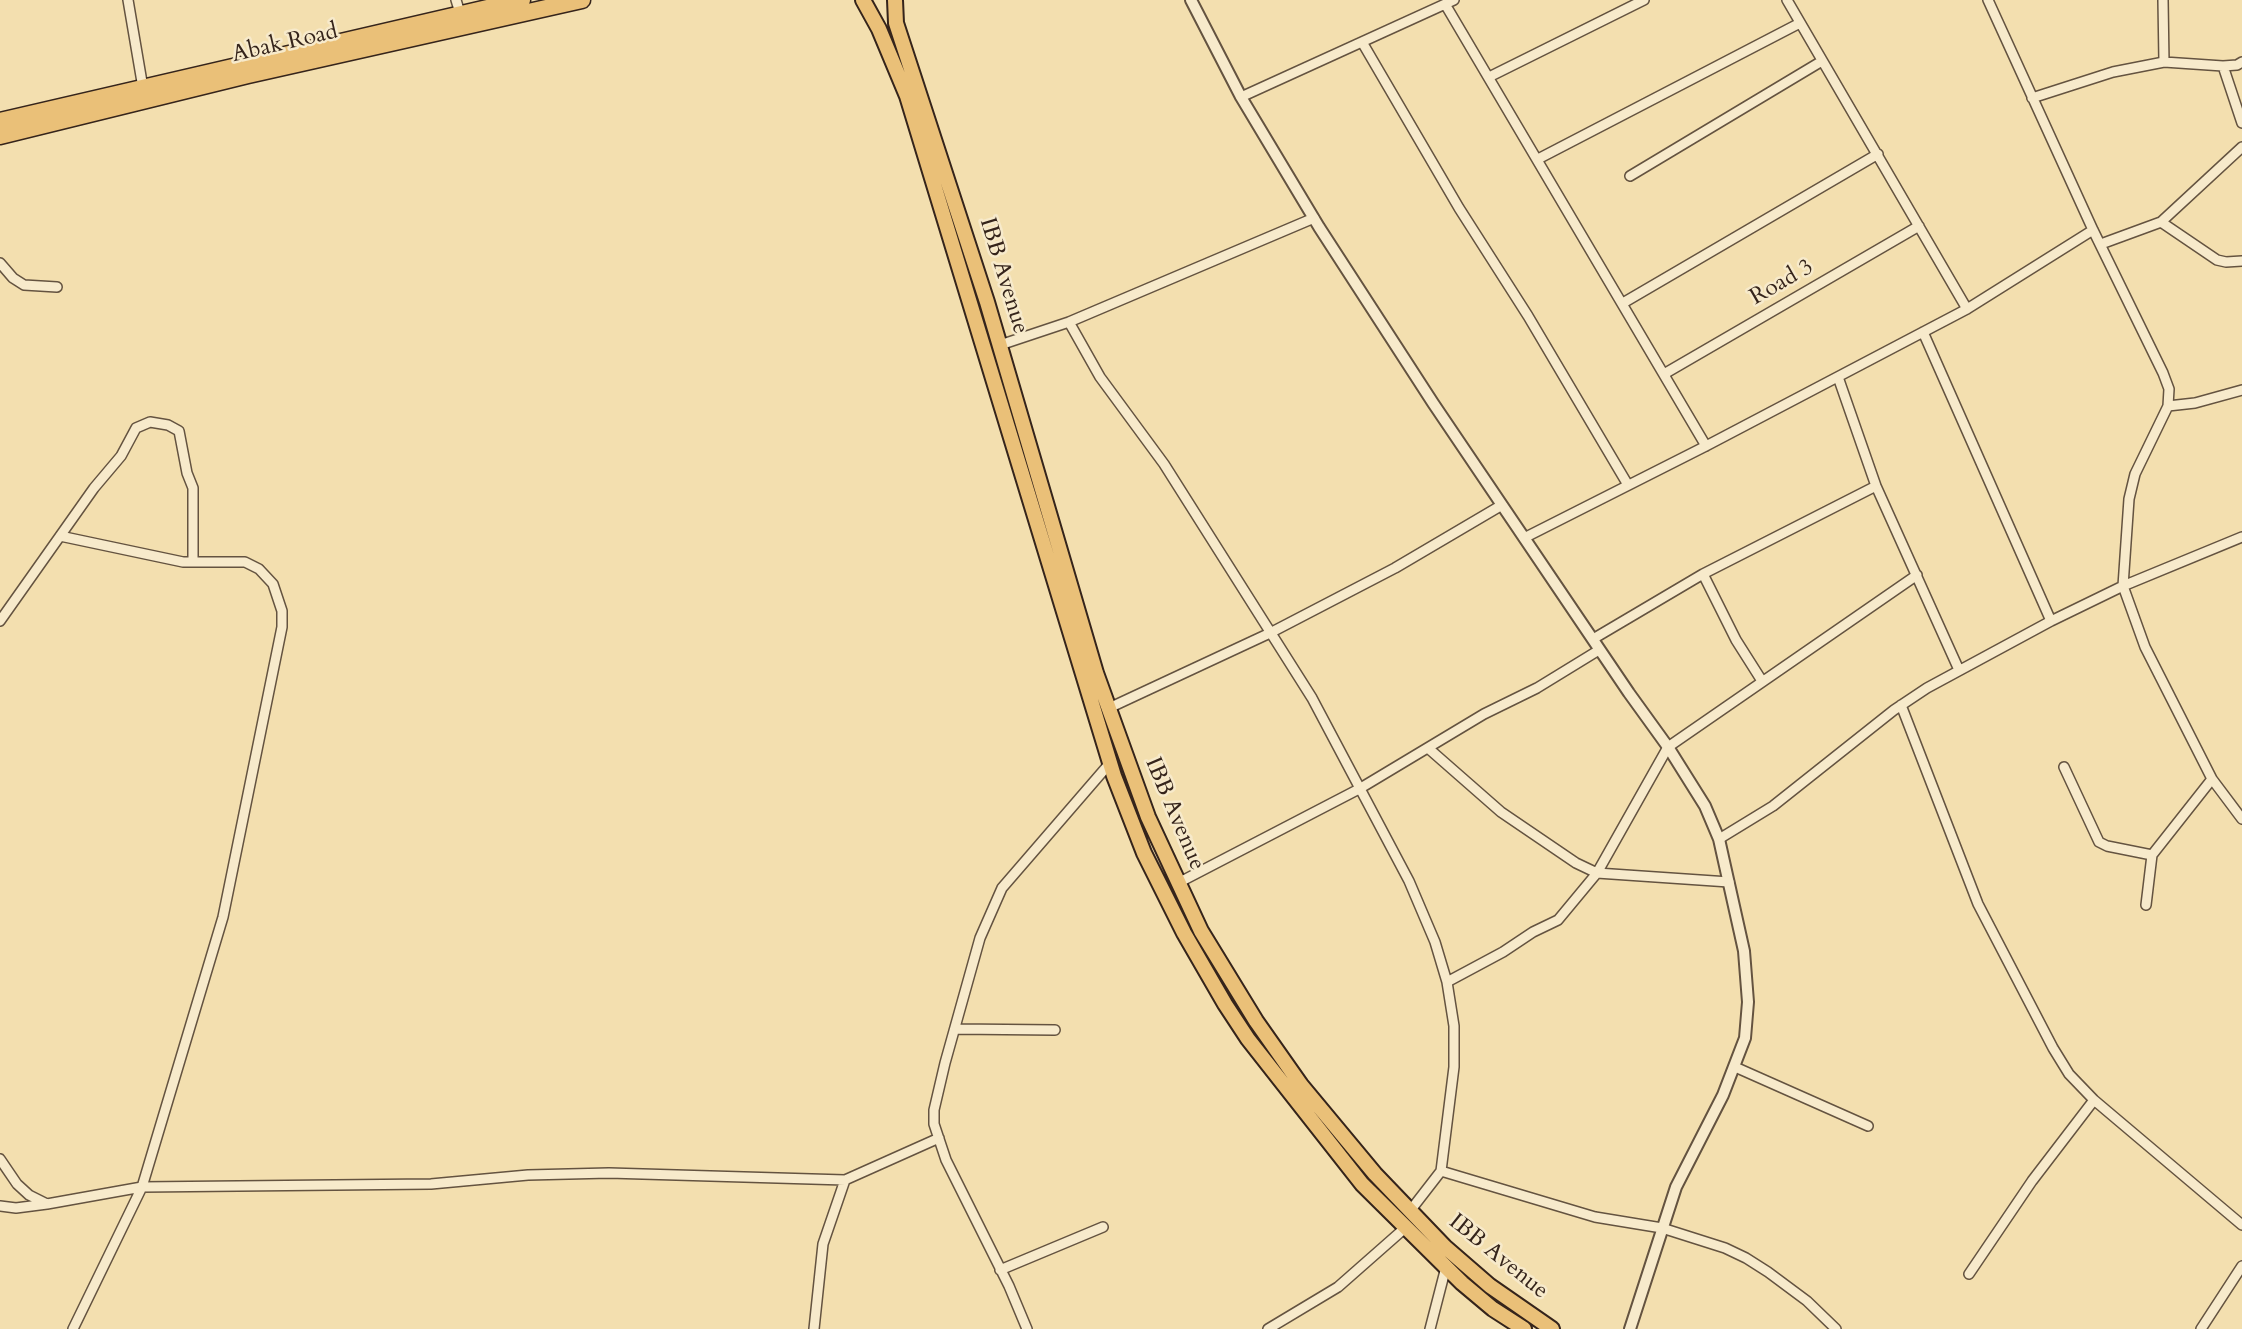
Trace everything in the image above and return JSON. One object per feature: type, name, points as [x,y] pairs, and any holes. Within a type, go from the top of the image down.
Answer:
[{"type":"highway","name":"Abak Road","points":[[1,122],[458,7],[522,0]]},
{"type":"highway","name":"Abak Road","points":[[1,122],[248,75],[582,0]]},
{"type":"main road","points":[[863,0],[879,29],[907,96],[1110,763],[1144,853],[1184,933],[1225,1004],[1278,1079],[1320,1132],[1362,1184],[1405,1228],[1493,1309],[1524,1329]]},
{"type":"main road","name":"IBB Avenue","points":[[895,0],[896,23],[1000,345],[1096,673],[1148,817],[1178,883],[1223,970],[1301,1086],[1375,1174],[1445,1247],[1490,1286],[1552,1329]]},
{"type":"street","points":[[128,0],[143,88]]},
{"type":"street","points":[[1191,0],[1241,97],[1314,218],[1433,403],[1599,650],[1668,747],[1705,806],[1719,839],[1744,951],[1748,1002],[1745,1038],[1723,1095],[1676,1187],[1630,1329]]},
{"type":"street","points":[[1489,77],[1644,0]]},
{"type":"street","points":[[1787,0],[1967,309]]},
{"type":"street","points":[[1987,0],[2093,230],[2163,373],[2168,390],[2168,406],[2135,474],[2129,499],[2123,586],[2145,647],[2212,779],[2242,818]]},
{"type":"street","points":[[2163,0],[2164,62]]},
{"type":"street","points":[[1241,97],[1449,2],[1489,77],[1706,446]]},
{"type":"street","points":[[1538,159],[1800,23]]},
{"type":"street","points":[[1362,42],[1459,208],[1528,316],[1628,485]]},
{"type":"street","points":[[1630,176],[1822,61]]},
{"type":"street","points":[[2032,99],[2113,72],[2164,62],[2223,66],[2242,62]]},
{"type":"street","points":[[2223,66],[2242,122]]},
{"type":"street","points":[[2101,244],[2161,222],[2242,147]]},
{"type":"street","points":[[1623,303],[1878,154]]},
{"type":"street","points":[[1000,345],[1069,322],[1314,218]]},
{"type":"street","points":[[2161,222],[2217,260],[2242,261]]},
{"type":"street","name":"Road 3","points":[[1664,374],[1919,226]]},
{"type":"street","points":[[1524,538],[1967,309],[2093,230]]},
{"type":"street","points":[[0,263],[13,278],[24,285],[57,287]]},
{"type":"street","points":[[1069,322],[1100,377],[1164,464],[1312,698],[1409,881],[1435,943],[1447,982],[1454,1026],[1454,1067],[1441,1171],[1410,1211]]},
{"type":"street","points":[[1923,332],[2051,621]]},
{"type":"street","points":[[1838,377],[1876,486],[1959,670]]},
{"type":"street","points":[[2168,406],[2195,403],[2242,390]]},
{"type":"street","points":[[0,621],[94,488],[121,456],[136,429],[150,422],[168,425],[178,431],[193,488],[193,562]]},
{"type":"street","points":[[1593,639],[1703,574],[1876,486]]},
{"type":"street","points":[[1109,708],[1270,633],[1395,568],[1502,505]]},
{"type":"street","points":[[60,536],[157,557],[193,562],[245,562],[259,569],[272,584],[282,611],[282,627],[223,917],[142,1186],[73,1329]]},
{"type":"street","points":[[1719,839],[1773,806],[1900,705],[1959,670],[2123,586],[2242,537]]},
{"type":"street","points":[[1703,574],[1735,640],[1762,681]]},
{"type":"street","points":[[1447,982],[1558,920],[1597,873],[1668,747],[1917,575]]},
{"type":"street","points":[[1178,883],[1359,789],[1484,714],[1537,688],[1599,650]]},
{"type":"street","points":[[1900,705],[1978,904],[2053,1048],[2070,1074],[2094,1101],[2242,1225]]},
{"type":"street","points":[[1428,748],[1501,812],[1576,863],[1597,873],[1729,882]]},
{"type":"street","points":[[1027,1329],[946,1160],[934,1124],[934,1110],[981,938],[1002,888],[1110,763]]},
{"type":"street","points":[[2064,767],[2099,842],[2152,855]]},
{"type":"street","points":[[2146,905],[2152,855],[2212,779]]},
{"type":"street","points":[[955,1029],[1055,1030]]},
{"type":"street","points":[[1735,1067],[1868,1126]]},
{"type":"street","points":[[1969,1274],[2032,1181],[2094,1101]]},
{"type":"street","points":[[0,1206],[16,1208],[47,1204],[142,1186],[431,1184],[527,1175],[609,1173],[845,1180],[939,1138]]},
{"type":"street","points":[[0,1158],[17,1184],[29,1195],[47,1204]]},
{"type":"street","points":[[1441,1171],[1595,1217],[1662,1228],[1725,1248],[1746,1258],[1807,1301],[1836,1329]]},
{"type":"street","points":[[814,1329],[824,1244],[845,1180]]},
{"type":"street","points":[[1000,1270],[1103,1227]]},
{"type":"street","points":[[1269,1329],[1338,1287],[1405,1228]]},
{"type":"street","points":[[2201,1329],[2242,1266]]},
{"type":"street","points":[[1430,1329],[1446,1267]]}]
